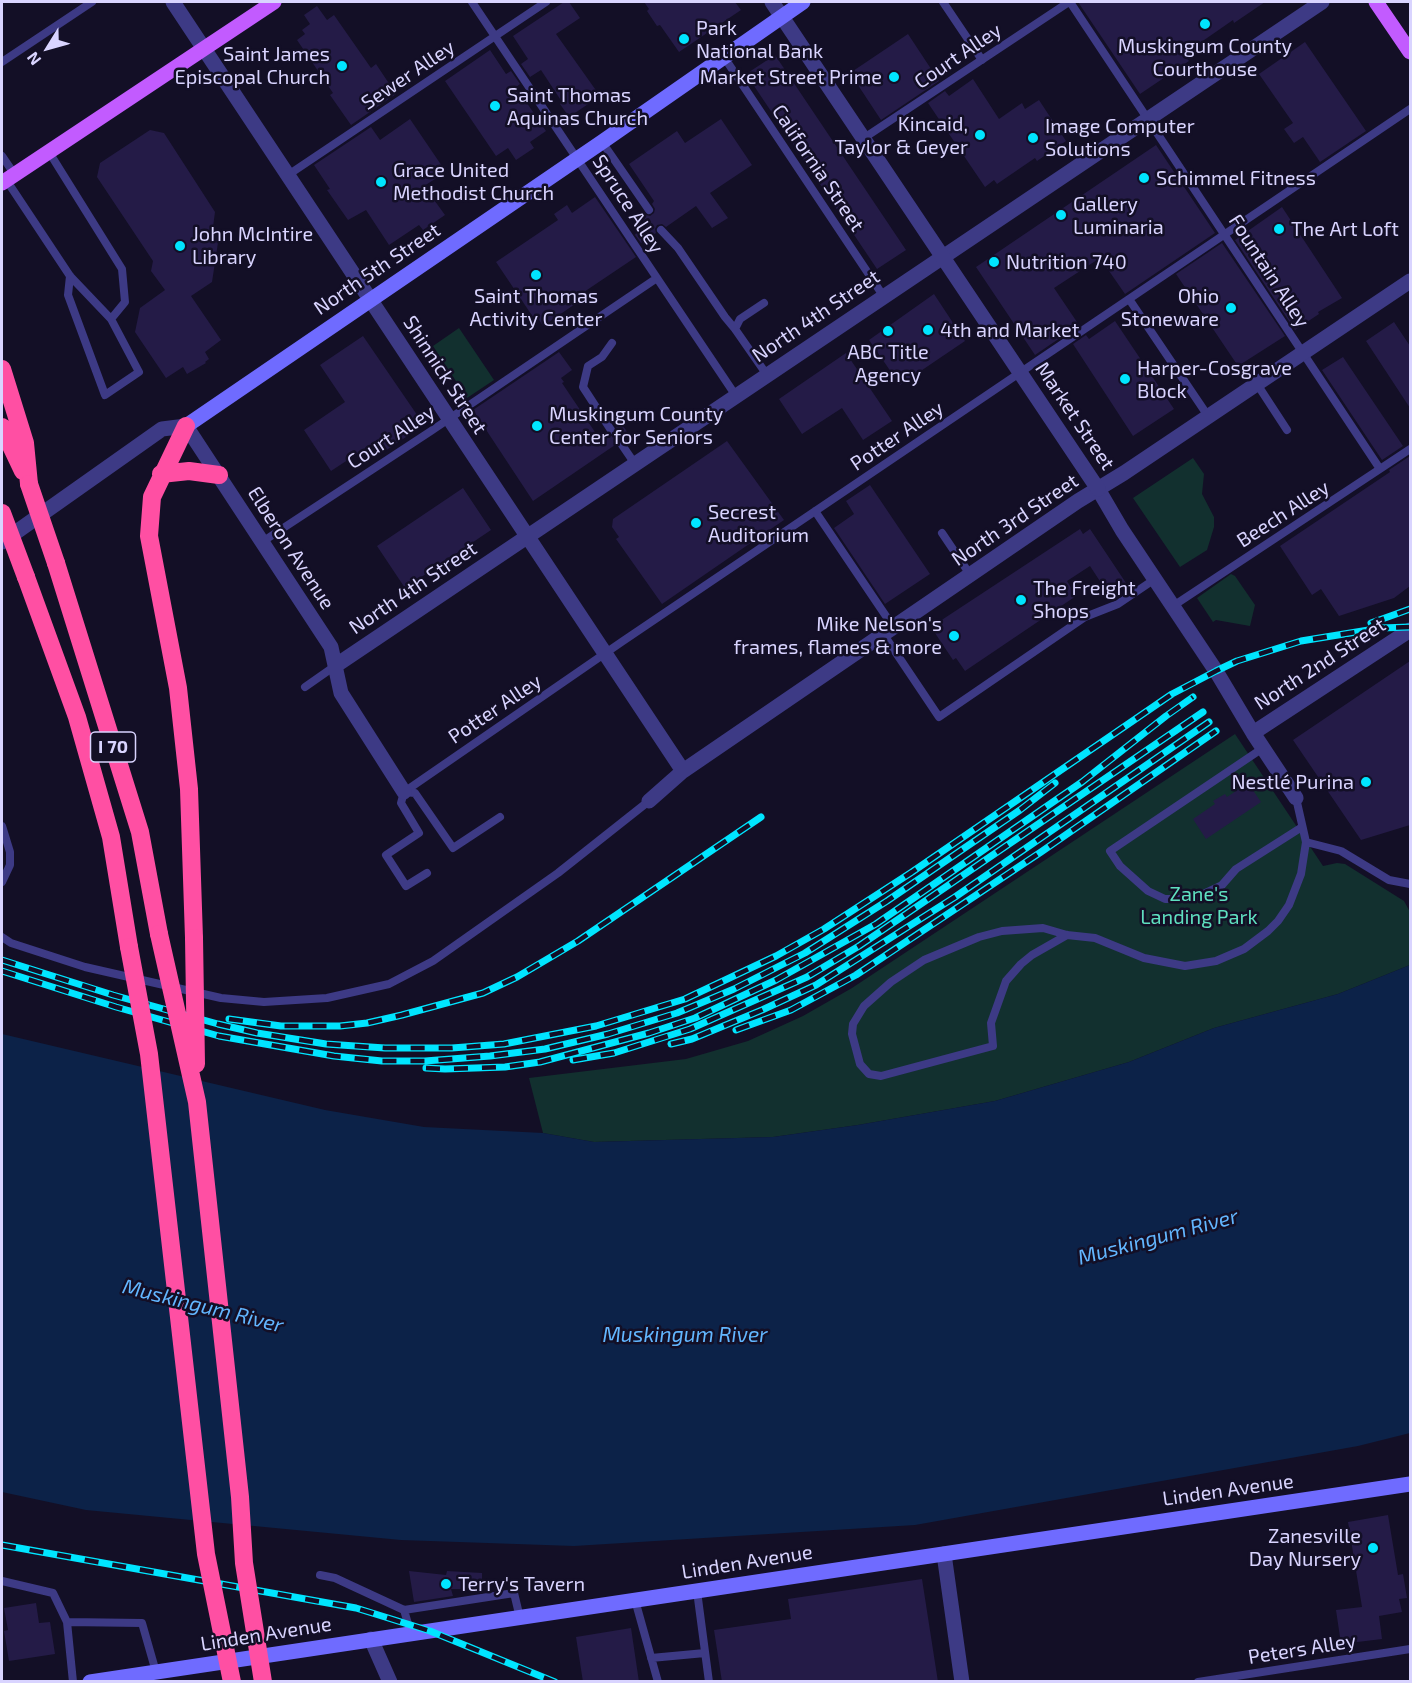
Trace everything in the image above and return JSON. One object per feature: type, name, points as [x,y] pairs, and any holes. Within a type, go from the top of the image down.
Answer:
[{"type":"highway","points":[[2,369],[25,443],[30,484]]},
{"type":"highway","points":[[186,426],[152,497],[149,536],[178,688],[188,778],[197,1102]]},
{"type":"highway","name":"I 70","points":[[2,428],[30,484],[140,832],[159,933],[197,1102],[240,1497],[243,1563],[263,1682]]},
{"type":"highway","points":[[162,474],[189,471],[219,475]]},
{"type":"highway","name":"I 70","points":[[2,513],[77,717],[111,837],[149,1054],[206,1554],[232,1682]]},
{"type":"main road","points":[[8,180],[274,2]]},
{"type":"main road","name":"North 5th Street","points":[[186,426],[803,2]]},
{"type":"main road","points":[[1376,2],[1410,52]]},
{"type":"main road","name":"Linden Avenue","points":[[90,1682],[1410,1484]]},
{"type":"street","name":"Shinnick Street","points":[[173,2],[683,771]]},
{"type":"street","name":"Market Street","points":[[772,2],[1098,489],[1122,530],[1216,671],[1296,798]]},
{"type":"street","name":"North 4th Street","points":[[335,666],[1322,2]]},
{"type":"street","name":"North 3rd Street","points":[[649,801],[683,771],[1098,489],[1410,281]]},
{"type":"street","name":"Elberon Avenue","points":[[186,426],[331,647],[341,693],[404,792]]},
{"type":"street","name":"North 5th Street","points":[[2,542],[162,429],[186,426]]},
{"type":"street","name":"North 2nd Street","points":[[1253,733],[1410,630]]},
{"type":"street","points":[[944,1554],[962,1682]]},
{"type":"street","points":[[371,1639],[390,1682]]},
{"type":"lane","points":[[2,62],[92,2]]},
{"type":"lane","name":"Spruce Alley","points":[[472,2],[736,396]]},
{"type":"lane","name":"Sewer Alley","points":[[288,175],[546,2]]},
{"type":"lane","points":[[943,2],[982,60]]},
{"type":"lane","name":"Court Alley","points":[[864,138],[1070,2]]},
{"type":"lane","name":"Fountain Alley","points":[[1070,2],[1380,469]]},
{"type":"lane","name":"California Street","points":[[724,57],[884,297]]},
{"type":"lane","name":"Potter Alley","points":[[404,792],[1410,109]]},
{"type":"lane","points":[[602,142],[649,210]]},
{"type":"lane","points":[[49,152],[122,269],[125,302],[111,319]]},
{"type":"lane","points":[[2,156],[8,180],[70,276],[111,319],[139,372],[105,395],[68,295],[70,276]]},
{"type":"lane","points":[[662,230],[678,248],[766,375]]},
{"type":"lane","name":"Court Alley","points":[[262,542],[657,278]]},
{"type":"lane","points":[[1129,299],[1209,416]]},
{"type":"lane","points":[[735,329],[741,319],[764,303]]},
{"type":"lane","points":[[611,430],[583,387],[588,366],[602,357],[612,343]]},
{"type":"lane","points":[[1257,384],[1287,430]]},
{"type":"lane","points":[[620,442],[635,464]]},
{"type":"lane","name":"Beech Alley","points":[[1173,606],[1410,449]]},
{"type":"lane","points":[[815,511],[939,717],[1085,617],[1118,604],[1155,579]]},
{"type":"lane","points":[[942,533],[971,576]]},
{"type":"lane","points":[[305,687],[335,666]]},
{"type":"lane","points":[[1263,748],[1110,851],[1120,867],[1148,891],[1165,899],[1184,899],[1201,895],[1222,885],[1236,869],[1302,826]]},
{"type":"lane","points":[[427,873],[406,886],[386,855],[419,833],[401,803],[404,792],[415,794],[453,848],[500,817]]},
{"type":"lane","points":[[1067,935],[1032,955],[1006,981],[991,1023],[993,1046],[881,1076],[869,1074],[860,1064],[852,1034],[856,1017],[864,1006],[891,982],[924,960],[1002,931],[1043,928],[1067,935],[1095,938],[1144,958],[1185,966],[1216,961],[1244,949],[1268,931],[1289,905],[1301,874],[1306,842],[1296,798]]},
{"type":"lane","points":[[2,937],[11,943],[85,967],[221,998],[264,1002],[327,998],[389,984],[433,961],[558,873],[649,801]]},
{"type":"lane","points":[[2,826],[10,852],[10,865],[2,882]]},
{"type":"lane","points":[[1306,842],[1341,851],[1389,880],[1410,884]]},
{"type":"lane","points":[[320,1575],[335,1578],[404,1610],[514,1593],[520,1618]]},
{"type":"lane","points":[[2,1581],[53,1593],[67,1622],[73,1682]]},
{"type":"lane","points":[[697,1591],[709,1682]]},
{"type":"lane","points":[[635,1600],[658,1682]]},
{"type":"lane","points":[[404,1610],[411,1634]]},
{"type":"lane","points":[[67,1622],[142,1623],[156,1672]]},
{"type":"lane","name":"Peters Alley","points":[[1198,1682],[1410,1649]]},
{"type":"lane","points":[[651,1658],[705,1653]]},
{"type":"green space","points":[[459,328],[494,380],[467,398],[433,346]]},
{"type":"green space","points":[[1193,458],[1204,474],[1202,494],[1214,517],[1214,527],[1207,550],[1180,567],[1133,498]]},
{"type":"green space","points":[[1231,574],[1235,576],[1255,605],[1250,626],[1216,620],[1213,622],[1197,598]]},
{"type":"green space","name":"Zane's Landing Park","points":[[1235,734],[1323,866],[1345,864],[1404,901],[1410,912],[1410,965],[1338,994],[1214,1028],[1129,1062],[995,1101],[773,1137],[594,1142],[543,1133],[529,1078],[686,1059],[748,1041],[803,1016],[852,988]]},
{"type":"water","name":"Muskingum River","points":[[1410,965],[1410,1433],[1358,1446],[915,1525],[574,1546],[401,1540],[86,1510],[2,1492],[2,1034],[325,1110],[424,1127],[543,1133],[594,1142],[773,1137],[995,1101],[1129,1062],[1214,1028],[1338,994]]},
{"type":"building","points":[[564,2],[569,2],[580,18],[556,34],[600,96],[569,117],[541,70],[530,77],[521,64],[528,59],[513,36]]},
{"type":"building","name":"Park National Bank","points":[[644,2],[735,2],[741,10],[679,52],[660,25],[657,26]]},
{"type":"building","points":[[1078,2],[1265,2],[1234,23],[1233,20],[1184,54],[1189,61],[1140,94]]},
{"type":"building","name":"Saint James Episcopal Church","points":[[317,6],[327,20],[334,15],[371,68],[376,64],[396,94],[351,125],[330,95],[333,93],[297,40],[305,34],[302,30],[310,24],[304,15]]},
{"type":"building","name":"Market Street Prime","points":[[908,34],[939,81],[881,120],[850,73]]},
{"type":"building","points":[[1305,42],[1366,131],[1320,162],[1303,137],[1294,143],[1284,129],[1293,123],[1259,74]]},
{"type":"building","name":"Saint Thomas Aquinas Church","points":[[490,50],[506,74],[511,71],[520,84],[516,87],[546,131],[530,142],[534,148],[516,160],[508,148],[496,156],[445,81]]},
{"type":"building","points":[[775,55],[906,250],[877,269],[746,74]]},
{"type":"building","name":"Kincaid, Taylor & Geyer","points":[[973,79],[999,119],[1022,103],[1025,109],[1039,100],[1066,141],[1037,161],[1035,158],[997,184],[994,180],[985,187],[928,103],[945,91],[949,96]]},
{"type":"building","name":"Grace United Methodist Church","points":[[410,119],[446,172],[424,186],[445,215],[423,230],[419,225],[389,245],[366,210],[348,220],[327,190],[330,189],[314,165],[371,127],[380,140]]},
{"type":"building","points":[[721,119],[752,165],[710,193],[728,218],[712,228],[696,206],[666,227],[662,224],[657,225],[656,233],[641,243],[635,235],[646,215],[650,216],[654,213],[655,209],[652,204],[654,201],[629,164],[677,131],[685,143]]},
{"type":"building","name":"John McIntire Library","points":[[150,130],[164,133],[215,212],[213,227],[219,236],[212,282],[191,296],[221,340],[205,352],[209,359],[206,363],[187,374],[183,367],[166,378],[135,332],[140,308],[165,290],[151,271],[153,261],[97,177],[100,163]]},
{"type":"building","points":[[1156,145],[1215,233],[1125,294],[1100,258],[1054,288],[1079,325],[1035,355],[976,267]]},
{"type":"building","points":[[595,197],[636,257],[581,294],[584,298],[543,326],[538,318],[535,320],[496,262],[558,220],[554,214],[567,205],[572,213]]},
{"type":"building","points":[[1282,207],[1342,298],[1318,312],[1319,314],[1295,330],[1235,240]]},
{"type":"building","name":"Ohio Stoneware","points":[[1222,243],[1285,336],[1238,366],[1176,274]]},
{"type":"building","points":[[934,294],[965,341],[900,385],[869,340]]},
{"type":"building","name":"Harper-Cosgrave Block","points":[[1115,321],[1174,409],[1133,436],[1073,344],[1086,335],[1089,339]]},
{"type":"building","points":[[1394,322],[1410,346],[1410,408],[1366,341]]},
{"type":"building","points":[[363,336],[424,425],[379,455],[372,444],[331,471],[304,430],[345,402],[320,365]]},
{"type":"building","name":"Muskingum County Center for Seniors","points":[[559,352],[572,370],[561,378],[564,382],[562,383],[599,438],[606,433],[611,436],[615,435],[616,426],[621,423],[630,436],[625,439],[620,436],[616,437],[615,445],[533,501],[473,410]]},
{"type":"building","points":[[846,353],[892,421],[863,440],[842,408],[802,434],[779,399]]},
{"type":"building","points":[[1343,357],[1403,446],[1382,460],[1322,370]]},
{"type":"building","name":"Secrest Auditorium","points":[[727,441],[784,520],[662,604],[616,539],[619,537],[612,527],[613,519]]},
{"type":"building","points":[[1410,456],[1410,586],[1394,598],[1339,616],[1321,589],[1312,595],[1280,546]]},
{"type":"building","points":[[870,485],[930,574],[885,604],[834,528],[854,514],[846,501]]},
{"type":"building","points":[[463,488],[491,530],[405,588],[377,546]]},
{"type":"building","name":"The Freight Shops","points":[[1080,529],[1083,534],[1090,529],[1126,583],[1109,595],[1090,566],[1067,581],[1076,596],[965,671],[956,658],[953,660],[931,627]]},
{"type":"building","name":"Nestlé Purina","points":[[1410,661],[1410,825],[1361,840],[1293,740]]},
{"type":"building","points":[[1248,783],[1261,802],[1206,839],[1193,819],[1215,804],[1213,801],[1225,794],[1227,797]]},
{"type":"building","name":"Zanesville Day Nursery","points":[[1388,1515],[1398,1575],[1403,1574],[1407,1598],[1399,1599],[1402,1612],[1379,1616],[1382,1639],[1341,1644],[1336,1610],[1362,1607],[1348,1522]]},
{"type":"building","name":"Terry's Tavern","points":[[409,1571],[446,1575],[447,1571],[482,1573],[482,1589],[451,1589],[453,1596],[414,1602]]},
{"type":"building","points":[[922,1579],[938,1682],[722,1682],[714,1630],[791,1619],[788,1599]]},
{"type":"building","points":[[36,1603],[39,1623],[50,1622],[55,1654],[9,1661],[4,1631],[8,1630],[4,1608]]},
{"type":"building","points":[[631,1628],[639,1682],[583,1682],[576,1637]]},
{"type":"railway","points":[[1371,623],[1410,609]]},
{"type":"railway","points":[[2,960],[113,995],[218,1024],[326,1044],[385,1048],[452,1048],[504,1044],[596,1026],[685,999],[776,956],[824,929],[912,872],[1172,694],[1216,671],[1237,661],[1301,641],[1381,628],[1410,627]]},
{"type":"railway","points":[[426,1068],[505,1067],[540,1062],[649,1033],[695,1018],[776,980],[876,924],[1082,782],[1193,697]]},
{"type":"railway","points":[[573,1060],[614,1053],[690,1029],[807,977],[859,946],[1203,712]]},
{"type":"railway","points":[[671,1044],[692,1039],[816,985],[955,897],[1209,722]]},
{"type":"railway","points":[[736,1030],[791,1010],[856,975],[1041,852],[1216,731]]},
{"type":"railway","points":[[2,971],[219,1036],[334,1056],[382,1061],[425,1061],[545,1049],[608,1034],[677,1013],[734,989],[805,953],[887,901],[1020,810],[1055,783]]},
{"type":"railway","points":[[229,1019],[281,1026],[340,1026],[402,1015],[483,993],[517,977],[578,941],[761,817]]},
{"type":"railway","points":[[2,1545],[356,1608],[430,1631],[555,1682]]},
{"type":"place","name":"Muskingum County Courthouse","points":[[1205,24]]},
{"type":"place","name":"Park National Bank","points":[[684,39]]},
{"type":"place","name":"Saint James Episcopal Church","points":[[342,66]]},
{"type":"place","name":"Market Street Prime","points":[[894,77]]},
{"type":"place","name":"Saint Thomas Aquinas Church","points":[[495,106]]},
{"type":"place","name":"Kincaid, Taylor & Geyer","points":[[980,135]]},
{"type":"place","name":"Image Computer Solutions","points":[[1033,138]]},
{"type":"place","name":"Schimmel Fitness","points":[[1144,178]]},
{"type":"place","name":"Grace United Methodist Church","points":[[381,182]]},
{"type":"place","name":"Gallery Luminaria","points":[[1061,215]]},
{"type":"place","name":"The Art Loft","points":[[1279,229]]},
{"type":"place","name":"John McIntire Library","points":[[180,246]]},
{"type":"place","name":"Nutrition 740","points":[[994,262]]},
{"type":"place","name":"Saint Thomas Activity Center","points":[[536,275]]},
{"type":"place","name":"Ohio Stoneware","points":[[1231,308]]},
{"type":"place","name":"4th and Market","points":[[928,330]]},
{"type":"place","name":"ABC Title Agency","points":[[888,331]]},
{"type":"place","name":"Harper-Cosgrave Block","points":[[1125,379]]},
{"type":"place","name":"Muskingum County Center for Seniors","points":[[537,426]]},
{"type":"place","name":"Secrest Auditorium","points":[[696,523]]},
{"type":"place","name":"The Freight Shops","points":[[1021,600]]},
{"type":"place","name":"Mike Nelson's frames, flames & more","points":[[954,636]]},
{"type":"place","name":"Nestlé Purina","points":[[1366,782]]},
{"type":"place","name":"Zanesville Day Nursery","points":[[1373,1548]]},
{"type":"place","name":"Terry's Tavern","points":[[446,1584]]}]
